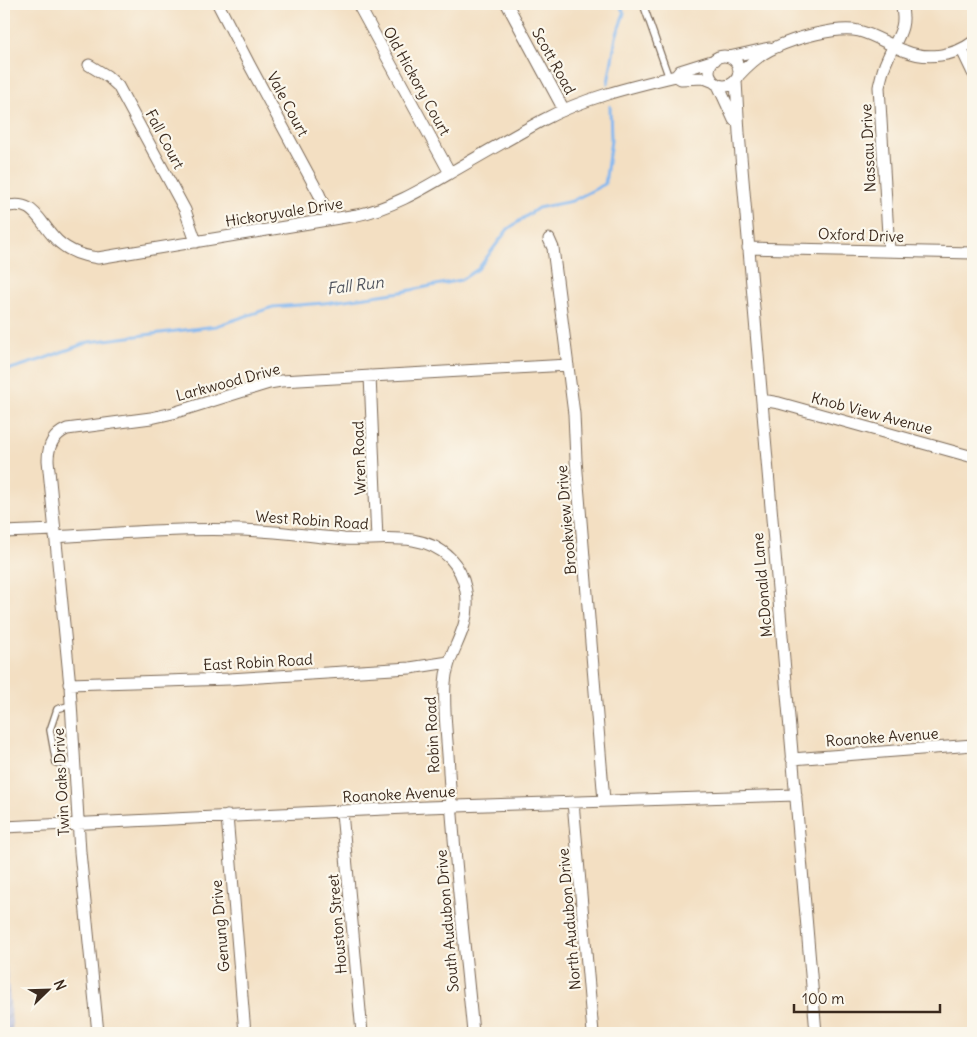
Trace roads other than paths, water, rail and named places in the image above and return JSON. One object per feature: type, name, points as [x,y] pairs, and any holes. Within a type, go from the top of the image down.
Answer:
[{"type":"street","name":"Vale Court","points":[[218,4],[319,194],[329,219]]},
{"type":"street","name":"Old Hickory Court","points":[[358,4],[450,173]]},
{"type":"street","name":"Scott Road","points":[[507,4],[564,110],[599,96],[672,77],[680,70],[715,60]]},
{"type":"street","name":"Nassau Drive","points":[[889,251],[879,87],[886,62],[901,34],[904,23],[901,4]]},
{"type":"street","points":[[774,48],[766,47],[729,57],[720,57],[712,63],[710,73],[716,84],[728,86],[750,64],[774,48],[821,32],[837,30],[859,31],[906,52],[922,56],[949,54],[962,50],[973,42]]},
{"type":"street","points":[[962,50],[973,73]]},
{"type":"street","points":[[729,57],[739,67],[737,79]]},
{"type":"street","name":"Fall Court","points":[[89,65],[107,76],[118,86],[185,210],[196,242]]},
{"type":"street","name":"Scott Road","points":[[672,77],[681,79],[697,77],[716,84]]},
{"type":"street","name":"McDonald Lane","points":[[737,79],[739,133],[748,248],[816,1033]]},
{"type":"street","name":"McDonald Lane","points":[[716,84],[731,109],[739,133]]},
{"type":"street","name":"Hickoryvale Drive","points":[[4,207],[22,205],[30,208],[54,237],[70,250],[88,256],[109,257],[329,219],[379,210],[564,110]]},
{"type":"street","name":"Brookview Drive","points":[[549,238],[552,248],[574,414],[576,460],[604,801]]},
{"type":"street","name":"Oxford Drive","points":[[748,248],[973,253]]},
{"type":"street","name":"Larkwood Drive","points":[[55,533],[48,452],[50,444],[59,432],[67,429],[173,413],[268,383],[281,381],[568,365]]},
{"type":"street","name":"Wren Road","points":[[370,376],[376,539]]},
{"type":"street","name":"Knob View Avenue","points":[[762,400],[779,403],[973,457]]},
{"type":"street","name":"West Robin Road","points":[[4,532],[240,530],[350,539],[422,542],[442,552],[458,569],[467,591],[468,602],[465,623],[449,662]]},
{"type":"street","name":"Twin Oaks Drive","points":[[55,533],[71,705],[78,824],[98,1033]]},
{"type":"street","name":"East Robin Road","points":[[69,684],[229,679],[410,668],[449,662]]},
{"type":"street","name":"Robin Road","points":[[449,662],[445,690],[451,806]]},
{"type":"street","name":"Roanoke Avenue","points":[[792,760],[973,745]]},
{"type":"street","name":"Roanoke Avenue","points":[[4,827],[451,806],[796,795]]},
{"type":"street","name":"North Audubon Drive","points":[[573,802],[593,1033]]},
{"type":"street","name":"South Audubon Drive","points":[[451,806],[473,1033]]},
{"type":"street","name":"Houston Street","points":[[342,812],[362,1033]]},
{"type":"street","name":"Genung Drive","points":[[227,816],[245,1033]]},
{"type":"lane","points":[[643,4],[672,77]]},
{"type":"lane","points":[[71,705],[57,709],[50,730],[56,763],[75,768]]},
{"type":"waterway","name":"Fall Run","points":[[608,83],[616,37],[624,13],[619,4]]},
{"type":"waterway","name":"Fall Run","points":[[4,371],[89,342],[216,326],[273,307],[324,303],[401,292],[461,280],[478,269],[508,229],[538,208],[572,201],[605,184],[611,140],[610,106]]}]
